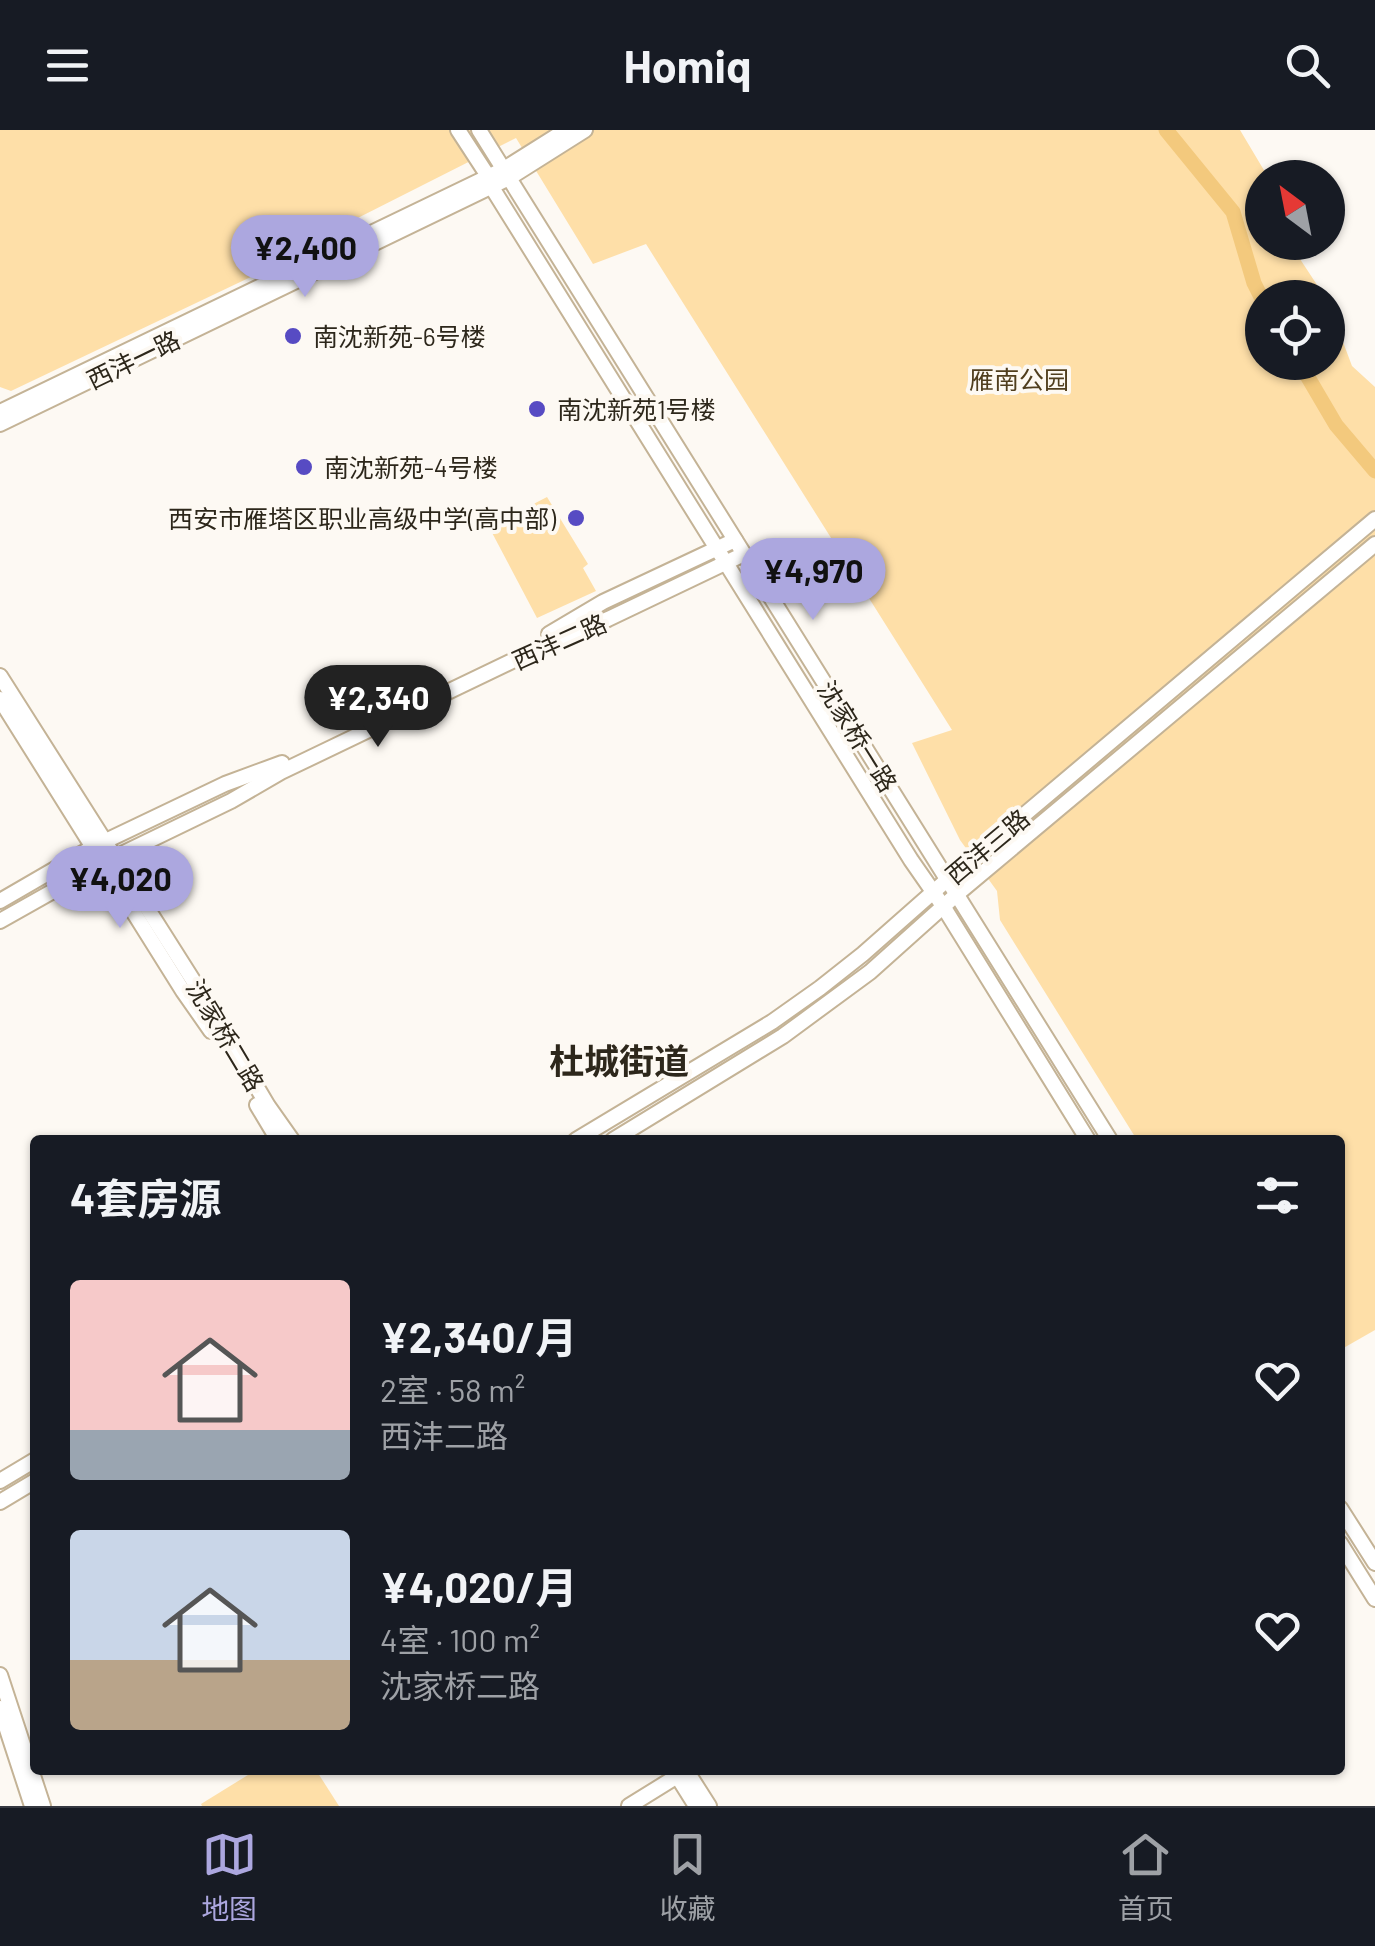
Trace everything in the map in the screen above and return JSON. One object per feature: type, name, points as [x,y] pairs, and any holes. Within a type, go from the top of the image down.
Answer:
[{"type":"street","name":"沈家桥一路","points":[[458,130],[1085,1135]]},
{"type":"street","name":"沈家桥一路","points":[[479,130],[1107,1135]]},
{"type":"street","name":"西沣一路","points":[[506,174],[566,130]]},
{"type":"street","name":"西沣一路","points":[[0,424],[506,174],[585,130]]},
{"type":"street","name":"西沣一路","points":[[0,412],[490,182]]},
{"type":"street","name":"西沣三路","points":[[584,1135],[772,1022],[863,954],[1375,519]]},
{"type":"street","name":"西沣二路","points":[[0,900],[99,844],[224,784],[295,757],[735,540]]},
{"type":"street","name":"西沣三路","points":[[621,1135],[759,1052],[870,972],[956,894],[1375,544]]},
{"type":"street","name":"西沣二路","points":[[0,921],[109,860],[232,801],[280,772],[744,554]]},
{"type":"street","name":"沈家桥二路","points":[[0,676],[109,860],[288,1135]]},
{"type":"street","name":"沈家桥二路","points":[[0,699],[99,844]]},
{"type":"street","name":"沈家桥二路","points":[[109,860],[275,1135]]},
{"type":"street","points":[[0,1481],[30,1463]]},
{"type":"street","points":[[0,1502],[30,1484]]},
{"type":"street","points":[[1345,1516],[1375,1563]]},
{"type":"street","points":[[1345,1551],[1375,1598]]},
{"type":"street","points":[[0,1674],[30,1766]]},
{"type":"street","points":[[0,1708],[32,1806]]},
{"type":"street","points":[[33,1775],[43,1806]]},
{"type":"street","points":[[630,1806],[676,1775]]},
{"type":"street","points":[[684,1775],[696,1806]]},
{"type":"street","points":[[685,1775],[708,1806]]},
{"type":"green space","name":"雁南公园","points":[[0,130],[1240,130],[1258,160],[1245,160],[1245,260],[1301,260],[1314,280],[1245,280],[1245,380],[1345,380],[1345,347],[1352,366],[1375,387],[1375,1330],[1345,1347],[1345,1135],[1134,1135],[1000,920],[997,891],[960,840],[912,743],[952,730],[646,244],[593,264],[516,138],[334,230],[293,257],[11,391],[0,387]]},
{"type":"green space","points":[[547,497],[588,564],[583,568],[596,591],[537,618],[489,527]]},
{"type":"green space","points":[[248,1775],[319,1775],[339,1806],[202,1806]]},
{"type":"waterway","points":[[1166,130],[1233,212],[1253,280]]},
{"type":"waterway","points":[[1310,380],[1336,425],[1375,471]]},
{"type":"place","name":"南沈新苑-6号楼","points":[[293,336]]},
{"type":"place","name":"南沈新苑1号楼","points":[[537,409]]},
{"type":"place","name":"南沈新苑-4号楼","points":[[304,467]]},
{"type":"place","name":"西安市雁塔区职业高级中学(高中部)","points":[[576,518]]},
{"type":"district","name":"杜城街道","points":[[619,1060]]}]
